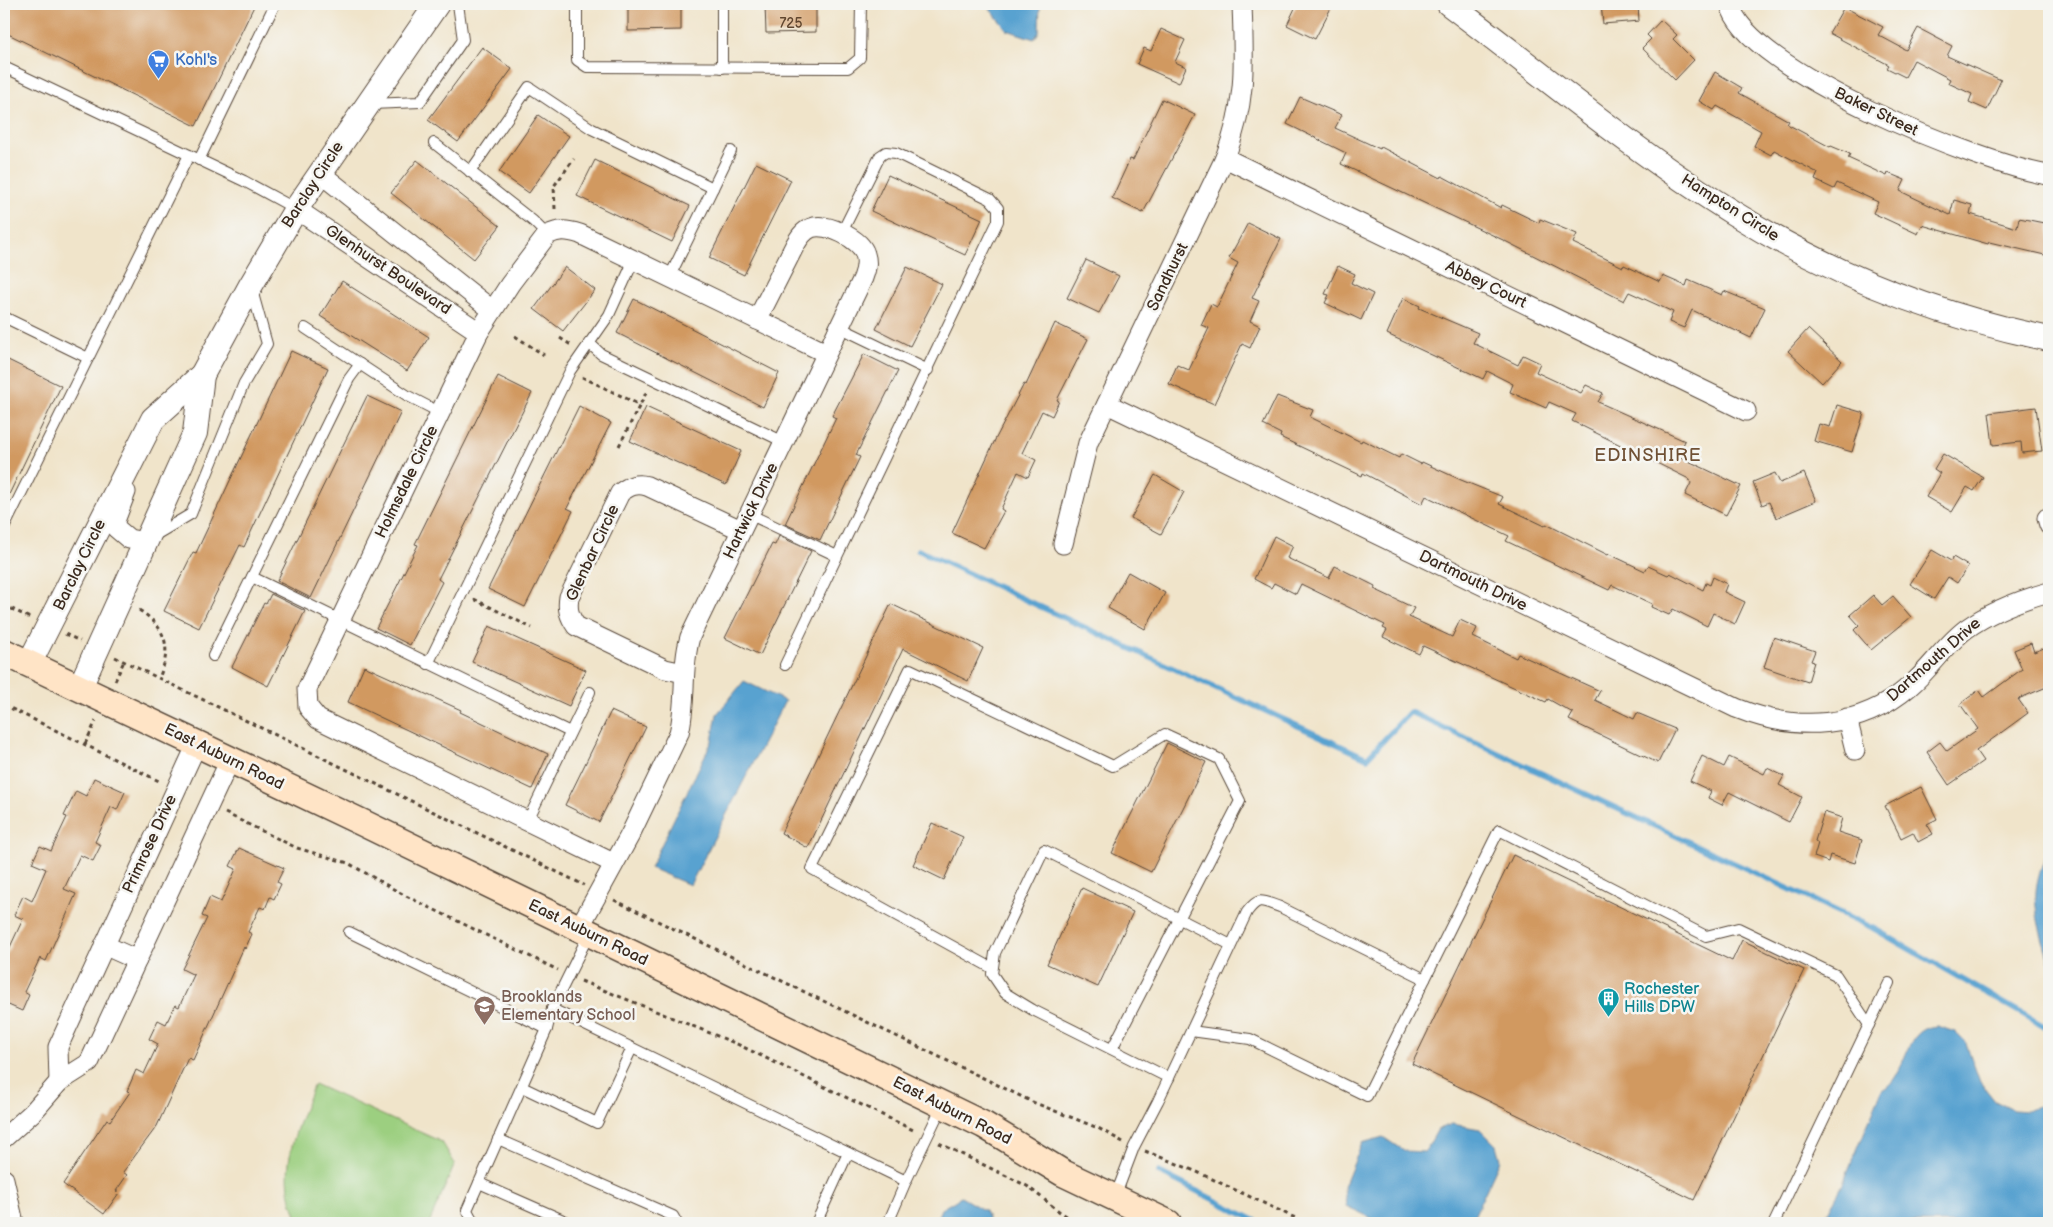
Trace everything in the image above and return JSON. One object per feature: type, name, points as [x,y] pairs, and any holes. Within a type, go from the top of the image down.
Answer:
[{"type":"main road","name":"East Auburn Road","points":[[4,652],[80,687],[984,1125],[1063,1173],[1168,1223]]},
{"type":"street","name":"Barclay Circle","points":[[29,664],[153,419],[202,375],[251,285],[296,209],[436,4]]},
{"type":"street","name":"Sandhurst","points":[[1063,544],[1088,443],[1225,158],[1236,129],[1242,99],[1242,4]]},
{"type":"street","name":"Hampton Circle","points":[[1450,4],[1656,161],[1737,216],[1824,263],[1883,289],[2005,330],[2049,340]]},
{"type":"street","name":"Baker Street","points":[[1730,4],[1741,23],[1753,37],[1774,54],[1862,107],[1950,145],[2006,164],[2049,175]]},
{"type":"street","name":"Abbey Court","points":[[1225,158],[1746,411]]},
{"type":"street","name":"Glenhurst Boulevard","points":[[320,173],[492,310]]},
{"type":"street","name":"Glenhurst Boulevard","points":[[296,209],[479,332]]},
{"type":"street","name":"Hartwick Drive","points":[[584,931],[614,863],[630,835],[679,733],[683,718],[686,650],[690,637],[867,267],[865,253],[858,243],[826,228],[816,227],[800,235],[757,320]]},
{"type":"street","points":[[548,235],[556,230],[567,230],[580,234],[826,353]]},
{"type":"street","name":"Holmsdale Circle","points":[[548,235],[492,310],[479,332],[306,689],[308,707],[318,718],[614,863]]},
{"type":"street","name":"Barclay Circle","points":[[80,687],[195,433],[202,375]]},
{"type":"street","name":"Dartmouth Drive","points":[[1107,404],[1736,708],[1773,721],[1813,724],[1848,718],[1885,703],[1900,693],[1953,640],[1983,617],[2049,592]]},
{"type":"street","name":"Barclay Circle","points":[[129,466],[126,496],[115,521],[116,528],[129,539],[145,542]]},
{"type":"street","name":"Glenbar Circle","points":[[684,674],[665,669],[576,626],[569,612],[569,597],[620,494],[629,487],[639,484],[647,486],[745,522]]},
{"type":"street","points":[[1848,718],[1854,750]]},
{"type":"street","name":"Primrose Drive","points":[[59,1082],[58,1047],[197,744]]},
{"type":"street","points":[[4,1138],[33,1112],[59,1082],[89,1062],[230,760]]},
{"type":"street","points":[[104,945],[137,960]]},
{"type":"street","points":[[4,1179],[14,1223]]},
{"type":"lane","points":[[200,160],[274,4]]},
{"type":"lane","points":[[367,105],[420,102],[463,40],[458,4]]},
{"type":"lane","points":[[577,4],[576,60],[587,67],[722,68],[848,68],[860,58],[861,4]]},
{"type":"lane","points":[[722,4],[722,68]]},
{"type":"lane","points":[[4,67],[200,160],[296,209]]},
{"type":"lane","points":[[470,172],[529,87],[592,129],[712,188]]},
{"type":"lane","points":[[434,143],[548,235]]},
{"type":"lane","points":[[669,278],[731,151]]},
{"type":"lane","points":[[784,666],[998,221],[998,208],[990,199],[896,153],[886,152],[880,156],[841,234]]},
{"type":"lane","points":[[4,528],[189,155]]},
{"type":"lane","points":[[428,664],[570,371],[609,315],[634,260]]},
{"type":"lane","points":[[145,542],[191,514],[244,383],[267,344],[251,285]]},
{"type":"lane","points":[[4,317],[88,358]]},
{"type":"lane","points":[[839,327],[928,370]]},
{"type":"lane","points":[[305,328],[408,396],[441,413]]},
{"type":"lane","points":[[589,343],[601,354],[784,442]]},
{"type":"lane","points":[[213,656],[349,379],[360,364]]},
{"type":"lane","points":[[745,522],[837,556]]},
{"type":"lane","points":[[252,578],[570,732]]},
{"type":"lane","points":[[992,968],[812,869],[910,669],[1113,766],[1164,734],[1219,758],[1240,801],[1112,1049]]},
{"type":"lane","points":[[528,820],[590,692]]},
{"type":"lane","points":[[1191,1031],[1250,1039],[1367,1096],[1499,830],[1706,936],[1738,928],[1836,975],[1869,1024]]},
{"type":"lane","points":[[1169,1078],[1033,1010],[1005,993],[992,974],[995,953],[1044,850],[1231,945]]},
{"type":"lane","points":[[1114,1198],[1134,1146],[1169,1078],[1247,912],[1255,902],[1260,900],[1280,907],[1425,979]]},
{"type":"lane","points":[[474,1223],[467,1210],[547,1029],[552,1008],[584,931]]},
{"type":"lane","points":[[349,932],[547,1029]]},
{"type":"lane","points":[[1774,1223],[1889,984]]},
{"type":"lane","points":[[552,1008],[906,1181]]},
{"type":"lane","points":[[522,1087],[597,1123],[632,1048]]},
{"type":"lane","points":[[888,1223],[942,1105]]},
{"type":"lane","points":[[498,1139],[673,1216],[677,1223]]},
{"type":"lane","points":[[816,1223],[848,1153]]},
{"type":"lane","points":[[479,1183],[570,1223]]},
{"type":"path","points":[[555,210],[554,186],[574,159]]},
{"type":"path","points":[[515,336],[544,355]]},
{"type":"path","points":[[560,338],[573,347]]},
{"type":"path","points":[[580,376],[640,406]]},
{"type":"path","points":[[619,446],[648,389]]},
{"type":"path","points":[[472,598],[532,628]]},
{"type":"path","points":[[4,605],[34,619]]},
{"type":"path","points":[[4,618],[8,608]]},
{"type":"path","points":[[139,610],[155,622],[165,639],[165,663],[160,678]]},
{"type":"path","points":[[58,631],[83,642]]},
{"type":"path","points":[[108,654],[586,886]]},
{"type":"path","points":[[118,673],[124,661]]},
{"type":"path","points":[[4,706],[164,784]]},
{"type":"path","points":[[85,744],[94,724]]},
{"type":"path","points":[[219,810],[298,848],[348,863],[404,895],[551,967]]},
{"type":"path","points":[[611,898],[1035,1103],[1098,1128],[1123,1142]]},
{"type":"path","points":[[584,982],[671,1015],[738,1044],[909,1128]]},
{"type":"path","points":[[941,1144],[1027,1186],[1060,1212],[1078,1223]]},
{"type":"path","points":[[1144,1151],[1195,1171],[1306,1223]]},
{"type":"green space","points":[[314,1084],[442,1142],[455,1164],[429,1223],[300,1223],[292,1205],[288,1170],[295,1136]]},
{"type":"water","points":[[986,4],[1040,4],[1039,32],[1034,39],[1007,30]]},
{"type":"water","points":[[744,681],[785,701],[690,885],[650,868],[712,741],[717,714]]},
{"type":"water","points":[[2049,850],[2049,961],[2037,917],[2036,892],[2042,865]]},
{"type":"water","points":[[1937,1026],[1955,1032],[1966,1043],[1980,1082],[1995,1101],[2013,1110],[2027,1111],[2049,1101],[2049,1223],[1822,1223],[1842,1186],[1882,1090],[1891,1083],[1897,1074],[1911,1043],[1917,1035],[1925,1029]]},
{"type":"water","points":[[1452,1124],[1480,1129],[1496,1145],[1500,1160],[1471,1223],[1382,1223],[1346,1206],[1344,1187],[1362,1143],[1383,1137],[1404,1151],[1425,1152],[1438,1129]]},
{"type":"water","points":[[961,1197],[985,1211],[990,1223],[935,1223],[941,1209]]},
{"type":"building","name":"Kohl's","points":[[4,4],[255,4],[196,126],[4,32]]},
{"type":"building","points":[[628,4],[681,4],[681,30],[628,31]]},
{"type":"building","points":[[765,4],[816,4],[816,32],[766,33]]},
{"type":"building","points":[[1297,4],[1333,4],[1315,39],[1287,25]]},
{"type":"building","points":[[1601,4],[1638,4],[1639,21],[1603,24]]},
{"type":"building","points":[[1844,7],[1883,27],[1878,35],[1906,50],[1918,28],[1952,46],[1947,56],[2001,80],[1987,110],[1969,102],[1972,94],[1948,83],[1950,79],[1914,60],[1905,77],[1887,68],[1889,65],[1829,33]]},
{"type":"building","points":[[1661,20],[1677,35],[1673,39],[1694,60],[1675,80],[1642,48],[1651,39],[1647,35]]},
{"type":"building","points":[[1161,29],[1185,40],[1175,62],[1186,67],[1179,83],[1137,64],[1144,48],[1151,51]]},
{"type":"building","points":[[482,47],[512,69],[458,142],[428,120]]},
{"type":"building","points":[[1715,72],[1742,88],[1739,93],[1789,121],[1787,124],[1830,147],[1850,154],[1848,158],[1887,176],[1888,173],[1905,180],[1900,191],[1950,215],[1954,200],[1972,205],[1970,214],[2017,228],[2019,218],[2049,224],[2049,256],[1989,242],[1988,244],[1922,225],[1918,234],[1873,213],[1878,202],[1837,183],[1834,189],[1815,180],[1818,173],[1774,150],[1771,155],[1754,146],[1761,131],[1717,106],[1714,110],[1699,101]]},
{"type":"building","points":[[1300,97],[1342,115],[1335,128],[1380,149],[1381,147],[1441,178],[1442,176],[1501,208],[1502,205],[1539,223],[1540,219],[1577,234],[1573,243],[1623,267],[1624,265],[1660,282],[1663,276],[1686,286],[1688,280],[1722,295],[1724,291],[1765,308],[1751,338],[1692,310],[1684,328],[1669,322],[1673,312],[1629,292],[1624,301],[1503,240],[1341,164],[1346,153],[1287,124]]},
{"type":"building","points":[[1162,99],[1195,115],[1143,213],[1112,198],[1130,159],[1133,160]]},
{"type":"building","points":[[538,115],[569,136],[529,193],[499,172]]},
{"type":"building","points":[[417,160],[500,226],[474,259],[391,193]]},
{"type":"building","points":[[595,160],[690,206],[672,242],[577,196]]},
{"type":"building","points":[[756,163],[791,180],[744,275],[709,258]]},
{"type":"building","points":[[888,175],[982,219],[965,255],[871,211]]},
{"type":"building","points":[[1248,223],[1281,239],[1252,298],[1259,301],[1250,321],[1260,326],[1250,348],[1242,344],[1214,404],[1169,384],[1177,365],[1189,370],[1209,328],[1201,325],[1211,304],[1217,307],[1238,263],[1229,258]]},
{"type":"building","points":[[1086,260],[1119,276],[1099,313],[1067,298]]},
{"type":"building","points":[[1338,266],[1355,274],[1351,283],[1373,294],[1361,320],[1325,303],[1329,295],[1325,294]]},
{"type":"building","points":[[565,267],[595,290],[563,331],[534,309]]},
{"type":"building","points":[[907,267],[942,284],[910,346],[876,329]]},
{"type":"building","points":[[342,281],[429,337],[407,371],[320,316]]},
{"type":"building","points":[[1403,298],[1420,306],[1419,308],[1478,333],[1473,343],[1518,365],[1523,355],[1540,363],[1536,372],[1581,393],[1586,385],[1603,393],[1598,402],[1685,441],[1678,456],[1741,486],[1726,515],[1685,495],[1691,483],[1689,479],[1572,421],[1576,414],[1549,402],[1546,408],[1510,392],[1513,384],[1487,371],[1483,379],[1387,334]]},
{"type":"building","points":[[634,299],[779,373],[763,407],[617,333]]},
{"type":"building","points":[[1055,323],[1088,339],[1057,400],[1059,401],[1052,416],[1042,411],[1022,453],[1036,460],[1028,477],[1018,472],[1001,509],[1004,511],[984,548],[952,533],[995,440],[1024,384],[1026,385]]},
{"type":"building","points":[[1808,329],[1842,361],[1822,383],[1788,351]]},
{"type":"building","points":[[291,351],[328,368],[244,547],[240,545],[199,628],[164,611],[193,552],[196,553]]},
{"type":"building","points":[[864,354],[898,371],[856,455],[860,457],[820,540],[785,524],[836,418],[832,416]]},
{"type":"building","points":[[4,358],[61,386],[4,505]]},
{"type":"building","points":[[498,376],[532,393],[438,579],[442,582],[410,645],[376,628],[418,545],[415,544]]},
{"type":"building","points":[[367,396],[401,412],[311,598],[277,581]]},
{"type":"building","points":[[1277,396],[1313,410],[1310,417],[1361,442],[1362,440],[1399,458],[1401,454],[1421,464],[1422,462],[1503,497],[1499,504],[1645,571],[1648,566],[1668,575],[1670,573],[1703,590],[1706,583],[1710,585],[1713,577],[1727,584],[1724,592],[1745,602],[1735,624],[1713,613],[1707,626],[1673,609],[1669,615],[1651,607],[1652,604],[1612,585],[1609,590],[1506,541],[1509,536],[1426,496],[1422,504],[1363,473],[1362,476],[1280,437],[1281,434],[1263,425]]},
{"type":"building","points":[[1837,405],[1864,413],[1852,452],[1814,441],[1819,424],[1830,427]]},
{"type":"building","points":[[579,406],[611,423],[567,508],[573,511],[525,607],[488,589]]},
{"type":"building","points":[[646,407],[741,451],[726,485],[630,441]]},
{"type":"building","points":[[2036,407],[2042,451],[2022,453],[2021,442],[1993,445],[1989,413]]},
{"type":"building","points":[[1943,454],[1983,477],[1974,491],[1967,487],[1952,512],[1926,497],[1940,473],[1934,469]]},
{"type":"building","points":[[1775,473],[1780,483],[1804,473],[1816,501],[1776,518],[1769,502],[1762,505],[1753,482]]},
{"type":"building","points":[[1155,475],[1184,492],[1161,534],[1131,518]]},
{"type":"building","points":[[779,536],[811,551],[760,655],[725,638],[772,544],[775,545]]},
{"type":"building","points":[[1274,536],[1293,546],[1287,558],[1329,578],[1335,566],[1375,586],[1374,589],[1414,608],[1409,617],[1452,637],[1460,620],[1477,628],[1473,637],[1516,658],[1518,654],[1600,691],[1595,700],[1634,719],[1637,713],[1675,729],[1658,763],[1569,720],[1573,713],[1548,699],[1546,702],[1423,646],[1419,654],[1383,637],[1387,630],[1383,628],[1385,625],[1301,584],[1296,594],[1274,583],[1271,588],[1254,579]]},
{"type":"building","points":[[1932,550],[1951,561],[1953,557],[1968,566],[1957,583],[1948,577],[1934,599],[1910,584]]},
{"type":"building","points":[[1128,572],[1165,593],[1145,629],[1108,608]]},
{"type":"building","points":[[271,594],[305,611],[268,686],[232,667],[264,603],[266,604]]},
{"type":"building","points":[[1873,595],[1882,605],[1893,596],[1911,617],[1871,650],[1854,630],[1859,625],[1850,615]]},
{"type":"building","points":[[891,604],[983,648],[968,681],[903,649],[808,848],[781,833]]},
{"type":"building","points":[[489,626],[586,670],[569,706],[472,662]]},
{"type":"building","points":[[1774,637],[1815,651],[1811,661],[1814,662],[1808,682],[1764,667]]},
{"type":"building","points":[[2031,643],[2034,652],[2049,646],[2049,686],[2018,699],[2028,713],[1976,751],[1983,761],[1949,785],[1927,752],[1940,742],[1947,751],[1978,729],[1960,704],[1979,690],[1984,697],[2022,669],[2014,650]]},
{"type":"building","points":[[364,666],[461,710],[460,712],[548,754],[532,789],[348,702]]},
{"type":"building","points":[[611,711],[646,727],[599,822],[565,805]]},
{"type":"building","points":[[1167,743],[1206,762],[1151,872],[1112,853]]},
{"type":"building","points":[[1702,756],[1724,767],[1729,757],[1764,774],[1767,768],[1784,776],[1779,785],[1802,797],[1789,822],[1729,792],[1722,805],[1708,798],[1711,791],[1690,781]]},
{"type":"building","points":[[94,778],[125,792],[117,810],[111,807],[95,842],[101,845],[93,861],[80,855],[64,889],[76,894],[46,961],[40,958],[24,992],[29,995],[22,1011],[4,1003],[4,960],[23,919],[14,915],[23,896],[32,901],[46,869],[32,863],[40,846],[51,851],[67,817],[64,816],[76,791],[86,796]]},
{"type":"building","points":[[1921,787],[1937,819],[1927,824],[1933,834],[1918,842],[1913,832],[1901,838],[1885,806]]},
{"type":"building","points":[[1824,812],[1842,818],[1838,832],[1862,840],[1855,863],[1830,855],[1828,862],[1814,857],[1818,843],[1815,841]]},
{"type":"building","points":[[932,823],[963,837],[944,880],[913,865]]},
{"type":"building","points":[[239,848],[284,868],[277,882],[281,884],[274,899],[270,897],[265,909],[260,907],[248,932],[252,934],[245,949],[244,947],[193,1060],[188,1058],[157,1126],[123,1172],[127,1175],[116,1191],[119,1193],[104,1214],[63,1184],[107,1119],[110,1121],[130,1092],[127,1091],[136,1070],[144,1074],[158,1044],[149,1039],[158,1020],[166,1024],[175,1005],[179,1007],[194,975],[182,969],[207,918],[202,916],[210,897],[221,902],[236,869],[230,866]]},
{"type":"building","name":"Rochester Hills DPW","points":[[1513,855],[1732,961],[1742,940],[1804,970],[1694,1200],[1412,1064]]},
{"type":"building","points":[[1082,888],[1133,912],[1098,987],[1047,964]]},
{"type":"waterway","points":[[918,550],[1367,758],[1410,712],[1871,927],[2049,1029]]},
{"type":"waterway","points":[[1159,1172],[1260,1223]]},
{"type":"place","name":"Kohl's","points":[[159,79]]},
{"type":"place","name":"Rochester Hills DPW","points":[[1608,1017]]},
{"type":"place","name":"Brooklands Elementary School","points":[[485,1025]]},
{"type":"district","name":"EDINSHIRE","points":[[1648,455]]}]
